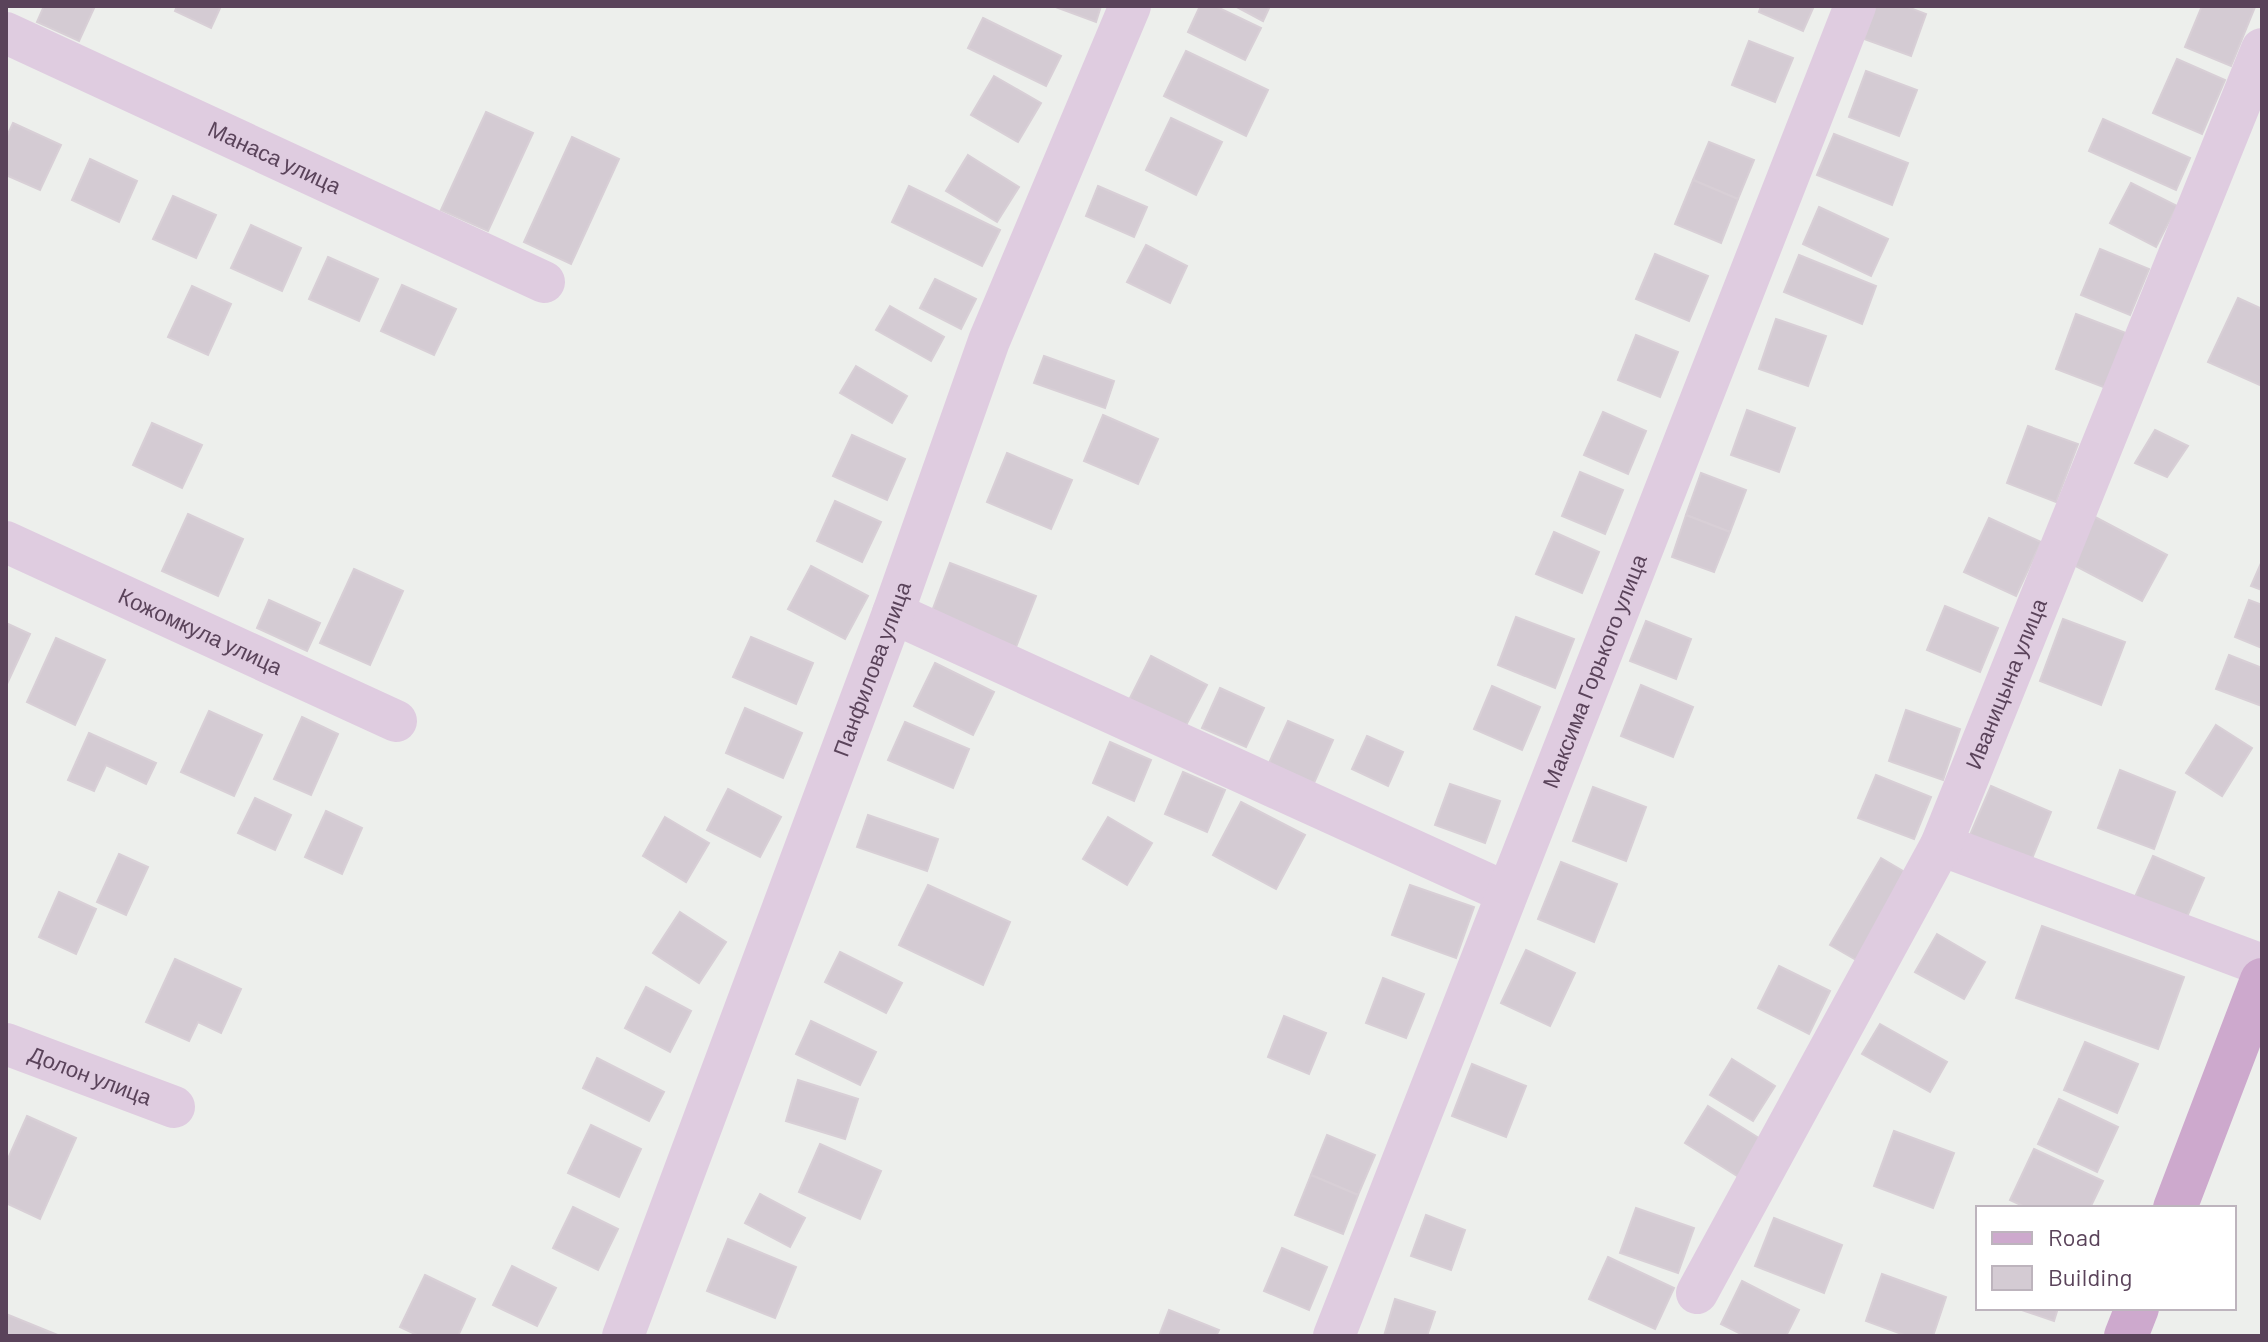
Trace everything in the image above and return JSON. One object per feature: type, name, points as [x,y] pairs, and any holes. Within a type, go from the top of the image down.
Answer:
[{"type":"main road","points":[[2176,1206],[2262,980]]},
{"type":"main road","points":[[2126,1336],[2136,1310]]},
{"type":"street","name":"Панфилова улица","points":[[623,1336],[893,613],[989,341],[1130,6]]},
{"type":"street","name":"Максима Горького улица","points":[[1334,1336],[1855,6]]},
{"type":"street","name":"Манаса улица","points":[[6,33],[544,282]]},
{"type":"street","name":"Иваницына улица","points":[[1697,1293],[1941,845],[2262,49]]},
{"type":"street","name":"Кожомкула улица","points":[[6,542],[396,721]]},
{"type":"street","points":[[893,613],[1507,893]]},
{"type":"street","points":[[1941,845],[2262,965]]},
{"type":"street","name":"Долон улица","points":[[6,1044],[174,1107]]},
{"type":"building","points":[[44,6],[95,6],[79,41],[37,22]]},
{"type":"building","points":[[177,6],[221,6],[211,28],[175,11]]},
{"type":"building","points":[[1053,6],[1101,6],[1096,22]]},
{"type":"building","points":[[1200,6],[1215,6],[1261,28],[1245,60],[1188,32]]},
{"type":"building","points":[[1235,6],[1270,6],[1263,21]]},
{"type":"building","points":[[1761,6],[1814,6],[1803,31],[1759,12]]},
{"type":"building","points":[[1876,6],[1905,6],[1926,14],[1911,56],[1864,39]]},
{"type":"building","points":[[2202,6],[2255,7],[2231,66],[2185,47]]},
{"type":"building","points":[[983,18],[1061,56],[1046,86],[968,48]]},
{"type":"building","points":[[1749,41],[1793,58],[1775,102],[1732,85]]},
{"type":"building","points":[[1186,51],[1268,90],[1246,136],[1164,96]]},
{"type":"building","points":[[2177,59],[2225,80],[2202,134],[2153,113]]},
{"type":"building","points":[[1866,71],[1917,90],[1899,136],[1849,117]]},
{"type":"building","points":[[994,76],[1041,103],[1018,142],[971,115]]},
{"type":"building","points":[[486,112],[533,133],[488,231],[441,210]]},
{"type":"building","points":[[1171,118],[1222,142],[1196,195],[1146,170]]},
{"type":"building","points":[[2103,119],[2190,158],[2176,190],[2089,151]]},
{"type":"building","points":[[13,123],[61,145],[40,190],[6,175],[6,138]]},
{"type":"building","points":[[1834,134],[1908,163],[1892,205],[1817,175]]},
{"type":"building","points":[[572,137],[619,159],[571,264],[524,242]]},
{"type":"building","points":[[1709,142],[1754,160],[1738,199],[1693,180]]},
{"type":"building","points":[[968,155],[1019,187],[997,222],[946,191]]},
{"type":"building","points":[[90,159],[137,181],[119,222],[72,200]]},
{"type":"building","points":[[1693,180],[1738,199],[1721,243],[1675,224]]},
{"type":"building","points":[[2131,183],[2177,206],[2156,247],[2110,223]]},
{"type":"building","points":[[909,186],[1000,230],[982,266],[892,222]]},
{"type":"building","points":[[1098,186],[1147,207],[1134,237],[1086,216]]},
{"type":"building","points":[[173,196],[216,215],[196,258],[153,239]]},
{"type":"building","points":[[1819,207],[1888,239],[1871,276],[1803,244]]},
{"type":"building","points":[[251,225],[301,248],[282,291],[231,268]]},
{"type":"building","points":[[1146,245],[1187,266],[1170,303],[1127,282]]},
{"type":"building","points":[[2100,249],[2149,269],[2130,315],[2081,295]]},
{"type":"building","points":[[1655,254],[1708,276],[1689,321],[1636,299]]},
{"type":"building","points":[[1799,255],[1876,286],[1862,324],[1784,292]]},
{"type":"building","points":[[328,257],[378,279],[359,321],[309,299]]},
{"type":"building","points":[[935,279],[976,299],[961,329],[920,308]]},
{"type":"building","points":[[402,285],[456,309],[434,355],[381,331]]},
{"type":"building","points":[[192,286],[231,304],[208,355],[168,337]]},
{"type":"building","points":[[2238,298],[2262,309],[2262,386],[2208,362]]},
{"type":"building","points":[[890,306],[944,337],[931,361],[876,330]]},
{"type":"building","points":[[2076,314],[2126,333],[2106,388],[2056,369]]},
{"type":"building","points":[[1776,319],[1826,336],[1808,386],[1759,369]]},
{"type":"building","points":[[1636,335],[1678,352],[1660,397],[1618,380]]},
{"type":"building","points":[[1044,356],[1114,381],[1105,408],[1034,383]]},
{"type":"building","points":[[856,366],[907,396],[892,423],[840,393]]},
{"type":"building","points":[[1747,410],[1795,428],[1779,472],[1731,455]]},
{"type":"building","points":[[1603,412],[1646,431],[1628,474],[1584,455]]},
{"type":"building","points":[[1103,415],[1158,439],[1138,484],[1084,461]]},
{"type":"building","points":[[152,423],[202,445],[182,488],[133,465]]},
{"type":"building","points":[[2028,426],[2078,444],[2056,502],[2007,483]]},
{"type":"building","points":[[2155,430],[2188,446],[2167,477],[2135,463]]},
{"type":"building","points":[[852,435],[905,459],[887,500],[833,476]]},
{"type":"building","points":[[1007,453],[1072,480],[1051,529],[987,502]]},
{"type":"building","points":[[1580,472],[1623,490],[1605,534],[1562,516]]},
{"type":"building","points":[[1701,473],[1746,490],[1730,532],[1686,515]]},
{"type":"building","points":[[835,501],[881,522],[862,562],[817,541]]},
{"type":"building","points":[[188,514],[243,539],[218,596],[162,571]]},
{"type":"building","points":[[1686,515],[1730,532],[1714,572],[1672,557]]},
{"type":"building","points":[[2095,517],[2167,555],[2142,601],[2070,563]]},
{"type":"building","points":[[1989,518],[2041,542],[2016,596],[1964,572]]},
{"type":"building","points":[[1554,532],[1599,552],[1582,593],[1536,574]]},
{"type":"building","points":[[2262,561],[2262,590],[2251,586]]},
{"type":"building","points":[[950,563],[1036,596],[1016,647],[931,614]]},
{"type":"building","points":[[811,566],[868,596],[845,639],[788,609]]},
{"type":"building","points":[[354,569],[403,591],[370,665],[320,643]]},
{"type":"building","points":[[269,600],[320,623],[307,651],[257,628]]},
{"type":"building","points":[[2249,600],[2262,605],[2262,648],[2235,637]]},
{"type":"building","points":[[1945,606],[1998,628],[1980,672],[1927,650]]},
{"type":"building","points":[[1516,617],[1574,639],[1555,688],[1498,665]]},
{"type":"building","points":[[2063,619],[2125,642],[2101,705],[2040,681]]},
{"type":"building","points":[[1646,621],[1691,639],[1676,679],[1630,661]]},
{"type":"building","points":[[6,623],[30,634],[6,686]]},
{"type":"building","points":[[751,637],[813,663],[796,704],[733,677]]},
{"type":"building","points":[[56,638],[105,660],[75,725],[27,702]]},
{"type":"building","points":[[2229,655],[2262,668],[2262,706],[2216,689]]},
{"type":"building","points":[[1151,656],[1207,685],[1182,733],[1127,704]]},
{"type":"building","points":[[935,663],[994,692],[973,735],[914,706]]},
{"type":"building","points":[[1641,685],[1693,707],[1673,757],[1621,736]]},
{"type":"building","points":[[1492,686],[1540,707],[1522,750],[1474,729]]},
{"type":"building","points":[[1220,688],[1264,708],[1246,747],[1202,728]]},
{"type":"building","points":[[745,708],[802,733],[783,778],[726,753]]},
{"type":"building","points":[[1906,710],[1960,729],[1943,780],[1889,761]]},
{"type":"building","points":[[209,711],[262,735],[234,796],[181,772]]},
{"type":"building","points":[[302,717],[338,734],[311,795],[274,779]]},
{"type":"building","points":[[1288,721],[1333,740],[1314,783],[1269,763]]},
{"type":"building","points":[[905,722],[969,749],[953,788],[888,760]]},
{"type":"building","points":[[2216,725],[2252,748],[2222,796],[2186,773]]},
{"type":"building","points":[[89,733],[156,763],[146,784],[106,765],[94,791],[68,780]]},
{"type":"building","points":[[1367,736],[1403,752],[1388,786],[1352,769]]},
{"type":"building","points":[[1110,742],[1151,760],[1134,801],[1093,783]]},
{"type":"building","points":[[2120,770],[2175,792],[2154,849],[2098,828]]},
{"type":"building","points":[[1183,772],[1225,790],[1207,832],[1165,814]]},
{"type":"building","points":[[1876,775],[1931,797],[1914,839],[1858,818]]},
{"type":"building","points":[[1450,784],[1500,801],[1485,843],[1435,825]]},
{"type":"building","points":[[1991,786],[2051,812],[2031,861],[1970,835]]},
{"type":"building","points":[[1593,787],[1646,807],[1626,861],[1573,841]]},
{"type":"building","points":[[728,789],[781,817],[760,857],[707,830]]},
{"type":"building","points":[[255,798],[291,815],[275,850],[238,833]]},
{"type":"building","points":[[1241,802],[1305,835],[1276,889],[1213,855]]},
{"type":"building","points":[[326,811],[362,828],[342,874],[305,857]]},
{"type":"building","points":[[868,815],[938,839],[927,871],[857,847]]},
{"type":"building","points":[[665,817],[709,843],[686,882],[643,856]]},
{"type":"building","points":[[1108,817],[1152,843],[1127,885],[1083,859]]},
{"type":"building","points":[[119,854],[148,867],[126,915],[97,902]]},
{"type":"building","points":[[2153,856],[2204,878],[2186,919],[2135,897]]},
{"type":"building","points":[[1881,858],[1915,878],[1863,964],[1830,945]]},
{"type":"building","points":[[1561,862],[1617,884],[1594,942],[1538,919]]},
{"type":"building","points":[[928,885],[1010,922],[983,985],[899,945]]},
{"type":"building","points":[[1410,885],[1474,907],[1456,958],[1392,935]]},
{"type":"building","points":[[59,892],[96,909],[76,954],[39,937]]},
{"type":"building","points":[[680,912],[726,942],[699,983],[653,953]]},
{"type":"building","points":[[2042,926],[2184,977],[2158,1049],[2016,998]]},
{"type":"building","points":[[1937,934],[1985,962],[1964,999],[1915,972]]},
{"type":"building","points":[[1526,950],[1575,973],[1550,1026],[1501,1003]]},
{"type":"building","points":[[840,952],[902,983],[886,1013],[825,982]]},
{"type":"building","points":[[175,959],[241,989],[221,1033],[198,1022],[189,1041],[146,1022]]},
{"type":"building","points":[[1779,966],[1830,991],[1809,1034],[1758,1008]]},
{"type":"building","points":[[1383,978],[1424,994],[1406,1038],[1366,1023]]},
{"type":"building","points":[[646,987],[691,1011],[670,1052],[625,1028]]},
{"type":"building","points":[[1284,1016],[1326,1033],[1309,1074],[1268,1057]]},
{"type":"building","points":[[811,1021],[876,1052],[860,1085],[796,1054]]},
{"type":"building","points":[[1880,1024],[1947,1062],[1930,1092],[1862,1054]]},
{"type":"building","points":[[2085,1042],[2138,1064],[2117,1113],[2064,1090]]},
{"type":"building","points":[[597,1058],[664,1092],[649,1121],[583,1088]]},
{"type":"building","points":[[1732,1059],[1775,1086],[1753,1121],[1710,1095]]},
{"type":"building","points":[[1472,1064],[1526,1086],[1506,1137],[1452,1116]]},
{"type":"building","points":[[798,1080],[858,1099],[845,1139],[786,1121]]},
{"type":"building","points":[[2059,1099],[2118,1127],[2097,1172],[2038,1144]]},
{"type":"building","points":[[1708,1106],[1762,1140],[1739,1177],[1685,1143]]},
{"type":"building","points":[[27,1116],[76,1138],[40,1219],[6,1203],[6,1163]]},
{"type":"building","points":[[591,1125],[641,1149],[619,1197],[568,1173]]},
{"type":"building","points":[[1894,1131],[1954,1153],[1933,1208],[1874,1186]]},
{"type":"building","points":[[1327,1135],[1375,1155],[1358,1195],[1311,1175]]},
{"type":"building","points":[[820,1144],[881,1171],[860,1219],[799,1192]]},
{"type":"building","points":[[2034,1149],[2103,1181],[2091,1206],[2023,1206],[2010,1200]]},
{"type":"building","points":[[1311,1175],[1358,1195],[1343,1234],[1295,1215]]},
{"type":"building","points":[[760,1194],[805,1218],[790,1247],[745,1223]]},
{"type":"building","points":[[573,1207],[618,1229],[598,1270],[553,1248]]},
{"type":"building","points":[[1636,1208],[1694,1228],[1678,1273],[1620,1253]]},
{"type":"building","points":[[1426,1215],[1465,1230],[1451,1270],[1411,1256]]},
{"type":"building","points":[[1774,1218],[1842,1245],[1824,1293],[1755,1266]]},
{"type":"building","points":[[728,1239],[796,1267],[775,1318],[707,1291]]},
{"type":"building","points":[[1282,1248],[1327,1267],[1309,1310],[1264,1291]]},
{"type":"building","points":[[1608,1257],[1674,1288],[1655,1329],[1589,1299]]},
{"type":"building","points":[[512,1266],[556,1288],[537,1326],[493,1305]]},
{"type":"building","points":[[1882,1274],[1946,1297],[1933,1336],[1907,1336],[1866,1321]]},
{"type":"building","points":[[425,1275],[475,1299],[458,1336],[419,1336],[400,1327]]},
{"type":"building","points":[[1742,1281],[1799,1310],[1786,1336],[1745,1336],[1721,1324]]},
{"type":"building","points":[[1395,1299],[1435,1312],[1427,1336],[1384,1336]]},
{"type":"building","points":[[1169,1310],[1219,1330],[1216,1336],[1159,1336]]},
{"type":"building","points":[[2022,1310],[2057,1310],[2054,1321]]},
{"type":"building","points":[[6,1314],[60,1336],[6,1336]]}]
